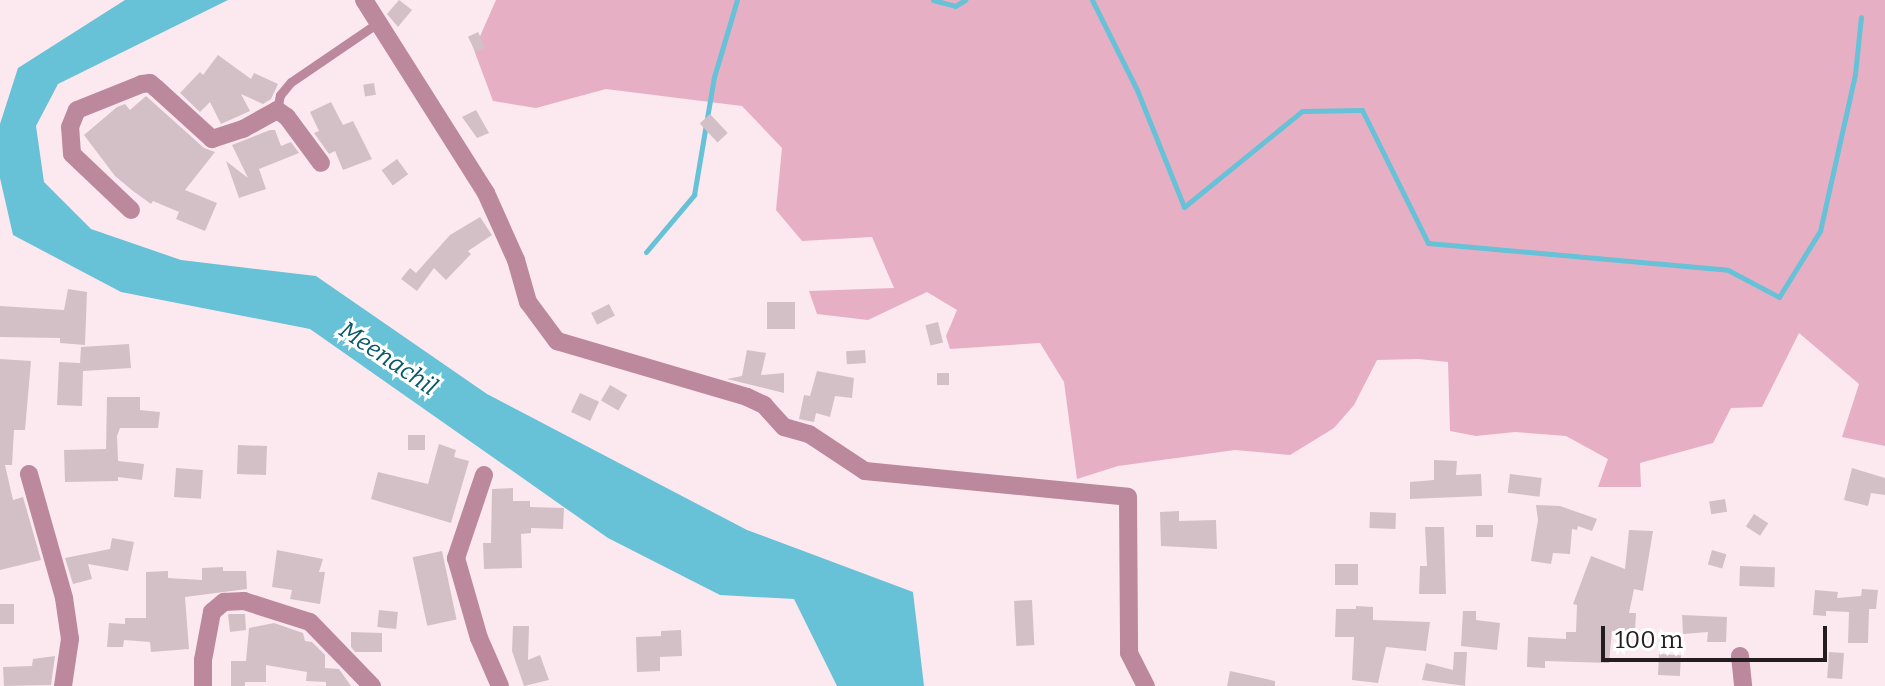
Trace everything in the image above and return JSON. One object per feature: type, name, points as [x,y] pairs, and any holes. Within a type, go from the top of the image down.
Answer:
[{"type":"street","points":[[364,0],[486,193],[516,260],[528,302],[557,341],[747,397],[764,405],[784,427],[809,434],[865,471],[1128,497],[1129,653],[1146,686]]},
{"type":"street","points":[[131,210],[72,154],[70,127],[77,110],[122,90],[150,83],[212,139],[243,129],[277,110],[287,117],[321,163]]},
{"type":"street","points":[[29,474],[64,598],[70,639],[63,686]]},
{"type":"street","points":[[484,475],[456,558],[479,638],[500,686]]},
{"type":"street","points":[[203,686],[203,660],[212,612],[224,602],[244,601],[310,622],[372,686]]},
{"type":"street","points":[[1740,656],[1743,686]]},
{"type":"lane","points":[[277,110],[280,95],[291,82],[379,22]]},
{"type":"shaded area","points":[[496,0],[1885,0],[1885,446],[1842,437],[1859,384],[1799,333],[1762,407],[1731,408],[1713,443],[1640,463],[1641,487],[1598,487],[1608,459],[1566,436],[1515,432],[1476,436],[1450,431],[1448,362],[1418,359],[1377,360],[1354,405],[1334,428],[1290,455],[1235,450],[1118,466],[1077,479],[1064,382],[1040,343],[950,349],[946,336],[957,310],[927,292],[868,320],[817,314],[809,291],[894,288],[872,237],[802,241],[776,210],[782,148],[742,106],[606,89],[536,108],[493,101],[474,50]]},
{"type":"water","name":"Meenachil","points":[[125,0],[228,0],[58,84],[36,126],[44,182],[91,229],[181,260],[316,276],[487,394],[747,530],[913,592],[924,686],[837,686],[794,599],[720,595],[608,538],[310,329],[121,292],[13,235],[0,178],[0,124],[18,68]]},
{"type":"building","points":[[399,0],[412,10],[398,27],[387,14]]},
{"type":"building","points":[[478,32],[485,47],[475,52],[468,37]]},
{"type":"building","points":[[218,55],[251,79],[254,73],[278,84],[271,99],[263,104],[241,94],[250,111],[221,124],[210,102],[200,112],[180,93],[200,72],[203,75]]},
{"type":"building","points":[[374,83],[376,95],[365,97],[363,85]]},
{"type":"building","points":[[146,96],[204,148],[215,152],[185,190],[217,203],[205,231],[176,219],[179,212],[153,201],[151,204],[133,191],[115,176],[84,135],[117,107],[125,104],[130,110]]},
{"type":"building","points":[[331,102],[343,125],[353,121],[372,159],[343,170],[335,151],[329,154],[314,133],[319,131],[310,112]]},
{"type":"building","points":[[476,110],[489,133],[477,138],[462,117]]},
{"type":"building","points":[[710,114],[728,133],[717,143],[700,124]]},
{"type":"building","points":[[275,130],[281,146],[291,142],[299,153],[259,169],[266,189],[239,198],[226,161],[248,178],[232,145]]},
{"type":"building","points":[[397,159],[408,174],[393,186],[382,170]]},
{"type":"building","points":[[480,217],[492,235],[468,251],[471,254],[446,280],[434,268],[417,291],[401,279],[410,268],[416,273],[450,235]]},
{"type":"building","points":[[68,289],[87,292],[85,345],[60,343],[60,338],[0,337],[0,306],[64,310]]},
{"type":"building","points":[[767,302],[795,302],[795,329],[767,329]]},
{"type":"building","points":[[609,304],[615,316],[597,325],[591,313]]},
{"type":"building","points":[[938,322],[943,342],[930,346],[925,325]]},
{"type":"building","points":[[129,344],[131,368],[83,371],[82,406],[57,405],[59,362],[80,363],[81,347]]},
{"type":"building","points":[[747,350],[766,353],[761,375],[784,373],[784,393],[727,379],[742,376]]},
{"type":"building","points":[[865,350],[866,363],[847,364],[846,351]]},
{"type":"building","points":[[0,359],[31,361],[25,430],[14,430],[12,465],[5,465],[13,500],[23,497],[41,560],[0,570]]},
{"type":"building","points":[[817,371],[854,378],[852,398],[835,396],[830,417],[816,413],[814,422],[799,419],[804,395],[810,396]]},
{"type":"building","points":[[937,373],[949,373],[949,385],[937,385]]},
{"type":"building","points":[[610,385],[627,395],[618,411],[601,401]]},
{"type":"building","points":[[580,393],[599,402],[590,421],[571,412]]},
{"type":"building","points":[[107,397],[140,397],[140,410],[160,412],[158,428],[120,428],[117,436],[118,461],[144,464],[142,480],[118,477],[118,481],[65,482],[64,450],[106,449]]},
{"type":"building","points":[[408,435],[425,435],[425,450],[408,450]]},
{"type":"building","points":[[439,444],[456,450],[454,457],[469,461],[451,523],[371,499],[378,472],[428,484]]},
{"type":"building","points":[[238,445],[267,446],[266,475],[237,474]]},
{"type":"building","points":[[1434,460],[1457,461],[1456,475],[1481,474],[1482,496],[1410,499],[1410,482],[1434,480]]},
{"type":"building","points":[[176,468],[203,470],[201,499],[174,497]]},
{"type":"building","points":[[1852,468],[1885,478],[1885,495],[1871,493],[1868,506],[1844,500]]},
{"type":"building","points":[[1510,474],[1542,478],[1539,497],[1508,493]]},
{"type":"building","points":[[513,488],[513,501],[530,501],[530,507],[564,508],[563,529],[531,528],[531,533],[521,534],[522,568],[484,569],[483,543],[491,543],[492,489]]},
{"type":"building","points":[[1725,499],[1727,512],[1711,514],[1709,502]]},
{"type":"building","points":[[1536,505],[1560,506],[1597,519],[1592,531],[1578,526],[1577,530],[1572,529],[1570,554],[1553,553],[1551,564],[1531,561],[1538,520]]},
{"type":"building","points":[[1179,511],[1179,521],[1216,520],[1217,549],[1161,546],[1160,512]]},
{"type":"building","points":[[1370,512],[1396,513],[1395,529],[1369,528]]},
{"type":"building","points":[[1754,514],[1768,523],[1760,536],[1746,527]]},
{"type":"building","points":[[1476,525],[1493,525],[1493,537],[1476,537]]},
{"type":"building","points":[[1425,527],[1444,527],[1446,594],[1419,594],[1420,566],[1427,566]]},
{"type":"building","points":[[1629,530],[1653,531],[1643,591],[1634,589],[1629,613],[1636,613],[1635,631],[1612,631],[1609,663],[1545,661],[1545,668],[1527,667],[1528,637],[1566,639],[1566,632],[1576,632],[1577,605],[1573,604],[1591,556],[1625,569]]},
{"type":"building","points":[[112,538],[134,542],[128,571],[88,564],[92,579],[73,584],[65,558],[110,549]]},
{"type":"building","points":[[277,550],[323,559],[319,572],[325,572],[320,604],[290,599],[292,590],[272,587]]},
{"type":"building","points":[[1712,550],[1726,554],[1722,569],[1708,564]]},
{"type":"building","points":[[442,551],[457,619],[427,626],[413,557]]},
{"type":"building","points":[[1335,564],[1358,564],[1358,585],[1335,585]]},
{"type":"building","points":[[1740,566],[1775,567],[1774,587],[1739,586]]},
{"type":"building","points":[[223,567],[223,571],[246,571],[247,589],[185,597],[189,649],[151,652],[150,642],[124,640],[123,647],[107,647],[109,623],[125,624],[125,618],[146,618],[146,572],[168,571],[168,578],[202,580],[202,568]]},
{"type":"building","points":[[1862,589],[1878,590],[1876,609],[1869,609],[1868,643],[1848,643],[1849,612],[1826,611],[1826,616],[1813,615],[1815,590],[1838,592],[1837,598],[1861,596]]},
{"type":"building","points":[[1032,600],[1034,645],[1016,646],[1014,601]]},
{"type":"building","points":[[0,604],[14,604],[14,624],[0,624]]},
{"type":"building","points":[[1356,606],[1373,607],[1373,620],[1430,622],[1426,651],[1386,647],[1378,683],[1352,680],[1354,637],[1335,637],[1336,609],[1356,609]]},
{"type":"building","points":[[379,610],[398,612],[396,629],[377,627]]},
{"type":"building","points":[[1463,611],[1476,611],[1476,620],[1500,623],[1497,650],[1461,646]]},
{"type":"building","points":[[228,614],[245,614],[246,630],[230,632]]},
{"type":"building","points":[[1682,615],[1727,617],[1726,642],[1707,642],[1708,632],[1683,634]]},
{"type":"building","points":[[274,623],[303,633],[305,641],[312,642],[325,655],[325,668],[339,669],[351,686],[326,686],[326,682],[306,681],[307,672],[266,665],[266,682],[231,686],[231,661],[246,661],[249,628]]},
{"type":"building","points":[[513,626],[529,626],[528,660],[540,655],[549,680],[524,686],[512,651]]},
{"type":"building","points":[[681,630],[682,656],[660,657],[660,671],[637,672],[636,637],[661,636],[661,631]]},
{"type":"building","points":[[351,632],[382,633],[382,652],[355,652],[351,647]]},
{"type":"building","points":[[1454,652],[1467,652],[1465,686],[1422,680],[1426,663],[1453,670]]},
{"type":"building","points":[[1829,652],[1844,653],[1842,679],[1827,678]]},
{"type":"building","points":[[1659,654],[1681,655],[1680,676],[1658,675]]},
{"type":"building","points":[[55,656],[51,685],[4,686],[3,667],[32,666],[33,659]]},
{"type":"building","points":[[1230,671],[1275,681],[1275,686],[1227,686]]},
{"type":"waterway","points":[[646,252],[694,195],[714,77],[737,0]]},
{"type":"waterway","points":[[933,0],[955,6],[965,0]]},
{"type":"waterway","points":[[1092,0],[1137,90],[1184,207],[1302,111],[1362,110],[1428,243],[1728,270],[1779,297],[1820,231],[1855,74],[1861,17]]}]
